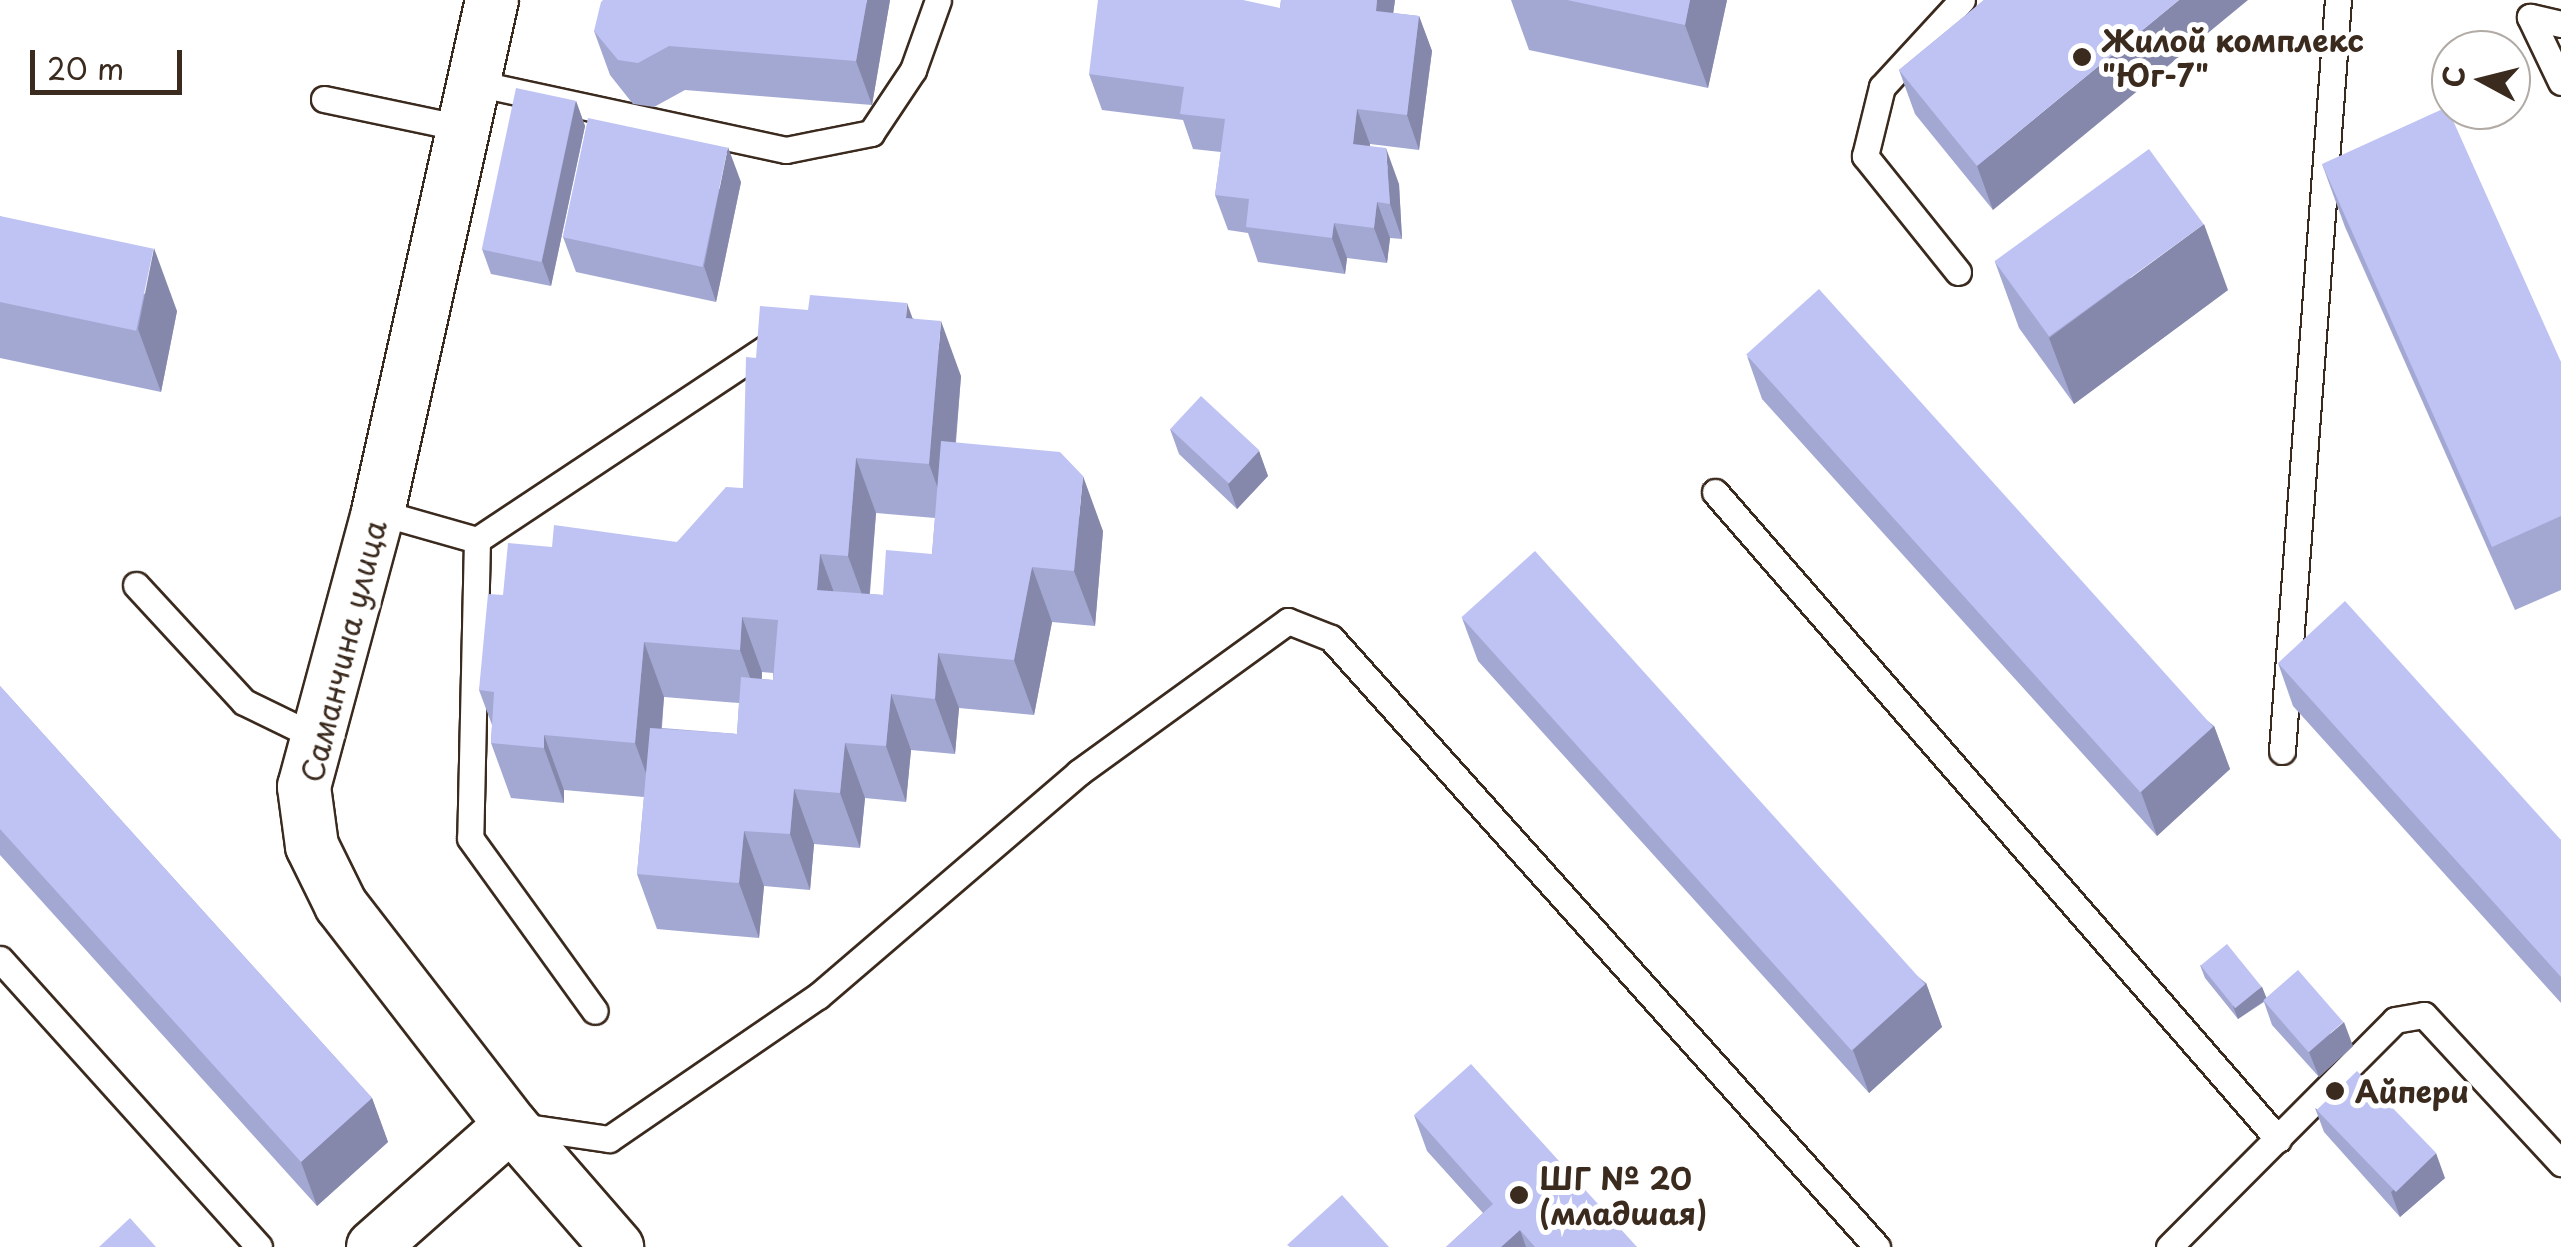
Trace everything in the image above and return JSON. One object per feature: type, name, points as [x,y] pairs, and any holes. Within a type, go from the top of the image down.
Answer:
[{"type":"street","name":"Саманчина улица","points":[[492,0],[378,512],[304,787],[312,846],[341,904],[512,1126],[617,1247]]},
{"type":"street","points":[[373,1247],[512,1126]]},
{"type":"lane","points":[[324,99],[467,105],[786,150],[871,133],[914,70],[938,0]]},
{"type":"lane","points":[[1958,272],[1865,156],[1882,87],[1962,0]]},
{"type":"lane","points":[[2282,751],[2338,0]]},
{"type":"lane","points":[[2526,9],[2561,24]]},
{"type":"lane","points":[[2526,9],[2561,82]]},
{"type":"lane","points":[[378,512],[477,540],[816,314]]},
{"type":"lane","points":[[1714,492],[2278,1139]]},
{"type":"lane","points":[[477,540],[470,838],[595,1011]]},
{"type":"lane","points":[[136,585],[244,702],[316,738]]},
{"type":"lane","points":[[512,1126],[608,1138],[818,996],[1078,773],[1288,621],[1331,638],[1878,1247]]},
{"type":"lane","points":[[0,959],[259,1247]]},
{"type":"lane","points":[[2168,1247],[2396,1020],[2424,1015],[2561,1163]]},
{"type":"building","points":[[603,0],[867,0],[856,61],[669,46],[638,63],[618,60],[594,31]]},
{"type":"building","points":[[1098,0],[1243,0],[1280,8],[1281,0],[1377,0],[1376,11],[1419,16],[1407,115],[1357,109],[1353,144],[1386,148],[1390,204],[1377,202],[1374,228],[1334,223],[1332,238],[1246,227],[1249,199],[1215,195],[1225,119],[1180,114],[1184,87],[1089,74]]},
{"type":"building","points":[[1567,0],[1690,0],[1685,25]]},
{"type":"building","points":[[1984,0],[2179,0],[1977,166],[1899,70]]},
{"type":"building","points":[[516,88],[576,101],[541,262],[482,249]]},
{"type":"building","points":[[2431,114],[2431,130],[2457,130],[2561,362],[2561,516],[2492,547],[2322,164]]},
{"type":"building","points":[[588,118],[728,148],[703,267],[563,237]]},
{"type":"building","points":[[2149,149],[2204,224],[2049,337],[1994,261]]},
{"type":"building","points":[[0,216],[154,249],[136,331],[0,302]]},
{"type":"building","points":[[1819,289],[2213,727],[2140,792],[1746,355]]},
{"type":"building","points":[[810,295],[907,303],[906,318],[941,321],[929,464],[856,458],[848,556],[820,554],[817,590],[883,595],[886,550],[932,554],[941,441],[1060,452],[1083,476],[1074,571],[1032,567],[1014,660],[938,653],[935,699],[891,694],[886,746],[845,743],[840,793],[794,789],[790,834],[744,831],[739,883],[637,874],[650,728],[737,734],[741,677],[773,680],[778,620],[742,617],[740,650],[644,642],[635,743],[544,735],[544,748],[491,743],[494,692],[479,690],[488,594],[503,595],[508,543],[552,547],[554,525],[677,542],[726,487],[743,488],[746,357],[756,358],[760,306],[808,310]]},
{"type":"building","points":[[1201,396],[1260,451],[1229,483],[1170,429]]},
{"type":"building","points":[[1535,551],[1925,984],[1852,1050],[1461,617]]},
{"type":"building","points":[[2345,601],[2561,840],[2561,977],[2278,663]]},
{"type":"building","points":[[0,686],[372,1098],[301,1162],[0,829]]},
{"type":"building","points":[[2227,944],[2262,987],[2235,1008],[2201,965]]},
{"type":"building","points":[[2298,970],[2343,1022],[2309,1052],[2263,1000]]},
{"type":"building","name":"ШГ № 20 (младшая)","points":[[1471,1064],[1637,1247],[1535,1247],[1520,1230],[1501,1247],[1446,1247],[1493,1204],[1414,1115]]},
{"type":"building","points":[[2357,1071],[2436,1153],[2396,1192],[2317,1110]]},
{"type":"building","points":[[1342,1195],[1389,1247],[1287,1245]]},
{"type":"building","points":[[130,1218],[156,1247],[99,1247]]},
{"type":"place","name":"Жилой комплекс \"Юг-7\"","points":[[2082,57]]},
{"type":"place","name":"Айпери","points":[[2335,1091]]},
{"type":"place","name":"ШГ № 20 (младшая)","points":[[1519,1195]]}]
